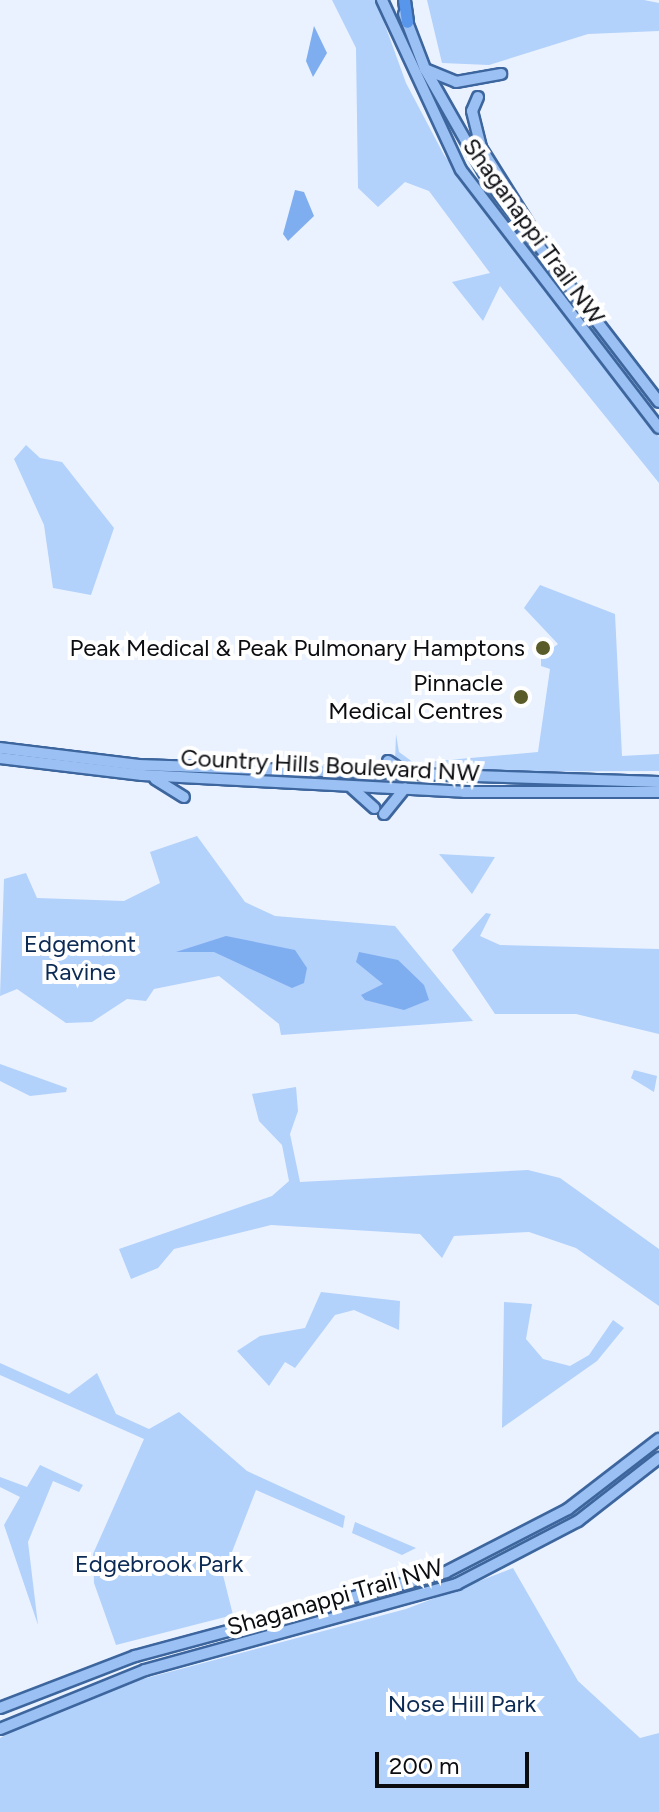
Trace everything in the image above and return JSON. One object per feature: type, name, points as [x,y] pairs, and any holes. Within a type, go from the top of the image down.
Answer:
[{"type":"highway","points":[[402,0],[407,22]]},
{"type":"main road","name":"Shaganappi Trail NW","points":[[382,0],[461,170],[659,428]]},
{"type":"main road","name":"Shaganappi Trail NW","points":[[407,22],[425,69],[488,180],[659,402]]},
{"type":"main road","points":[[425,69],[456,82],[501,74]]},
{"type":"main road","points":[[478,97],[473,118],[486,158],[558,273]]},
{"type":"main road","name":"Country Hills Boulevard NW","points":[[0,748],[138,765],[416,779],[659,782]]},
{"type":"main road","name":"Country Hills Boulevard NW","points":[[0,758],[142,775],[405,788],[659,792]]},
{"type":"main road","points":[[388,761],[416,779]]},
{"type":"main road","points":[[142,775],[184,797]]},
{"type":"main road","points":[[343,785],[367,796],[379,811],[405,788]]},
{"type":"main road","name":"Shaganappi Trail NW","points":[[0,1708],[135,1656],[446,1572],[568,1509],[659,1439]]},
{"type":"main road","name":"Shaganappi Trail NW","points":[[0,1729],[145,1670],[457,1584],[578,1521],[659,1458]]},
{"type":"green space","points":[[332,0],[376,0],[406,83],[444,155],[659,437],[659,483],[500,286],[483,321],[452,282],[490,273],[429,191],[405,182],[378,207],[358,188],[356,48]]},
{"type":"green space","points":[[427,0],[644,0],[659,3],[659,31],[588,34],[489,65],[442,63]]},
{"type":"green space","points":[[26,445],[40,458],[62,462],[114,528],[91,595],[53,588],[44,525],[14,459]]},
{"type":"green space","points":[[540,585],[615,614],[622,756],[659,754],[659,771],[415,772],[395,762],[396,734],[399,752],[414,763],[538,752],[550,669],[541,666],[541,657],[558,644],[524,608]]},
{"type":"green space","name":"Edgemont Ravine","points":[[197,836],[245,902],[275,916],[395,926],[473,1021],[281,1035],[279,1024],[219,976],[154,989],[146,1001],[127,999],[92,1022],[66,1023],[17,989],[0,996],[4,879],[26,873],[37,898],[124,901],[160,883],[150,852]]},
{"type":"green space","points":[[439,854],[495,857],[472,894]]},
{"type":"green space","points":[[486,913],[491,914],[480,936],[500,945],[659,949],[659,1034],[576,1014],[495,1014],[452,950]]},
{"type":"green space","points":[[0,1064],[67,1088],[66,1092],[30,1096],[0,1081]]},
{"type":"green space","points":[[634,1070],[657,1076],[654,1092],[631,1078]]},
{"type":"green space","points":[[296,1087],[298,1111],[290,1134],[300,1182],[528,1170],[560,1178],[659,1249],[659,1306],[576,1248],[529,1232],[454,1236],[442,1258],[420,1234],[271,1225],[174,1249],[158,1268],[131,1279],[119,1249],[272,1196],[289,1181],[282,1145],[259,1121],[252,1094]]},
{"type":"green space","points":[[321,1292],[400,1301],[399,1330],[354,1310],[335,1315],[295,1368],[285,1362],[269,1386],[237,1351],[260,1336],[305,1328]]},
{"type":"green space","points":[[504,1302],[532,1304],[526,1339],[543,1359],[570,1366],[589,1355],[613,1320],[624,1328],[597,1361],[502,1428]]},
{"type":"green space","name":"Edgebrook Park","points":[[0,1363],[69,1394],[97,1373],[116,1414],[149,1429],[179,1412],[247,1471],[345,1516],[343,1528],[256,1490],[223,1575],[233,1615],[116,1645],[94,1583],[93,1554],[144,1439],[0,1375]]},
{"type":"green space","points":[[40,1465],[83,1485],[79,1492],[53,1481],[28,1542],[38,1625],[4,1525],[20,1497],[0,1487],[0,1477],[27,1487]]},
{"type":"green space","points":[[355,1522],[416,1548],[402,1555],[352,1533]]},
{"type":"green space","name":"Nose Hill Park","points":[[513,1568],[578,1681],[640,1738],[659,1733],[659,1812],[0,1812],[0,1738],[35,1719],[124,1684],[406,1609]]},
{"type":"shaded area","points":[[314,26],[327,53],[313,77],[306,61]]},
{"type":"shaded area","points":[[295,190],[304,192],[314,216],[288,241],[283,234]]},
{"type":"shaded area","points":[[226,936],[295,950],[307,968],[304,983],[292,988],[214,952],[176,952]]},
{"type":"shaded area","points":[[359,952],[398,960],[424,985],[429,1000],[404,1010],[365,1000],[361,995],[383,984],[356,962]]},
{"type":"place","name":"Peak Medical & Peak Pulmonary Hamptons","points":[[543,648]]},
{"type":"place","name":"Pinnacle Medical Centres","points":[[521,697]]}]
